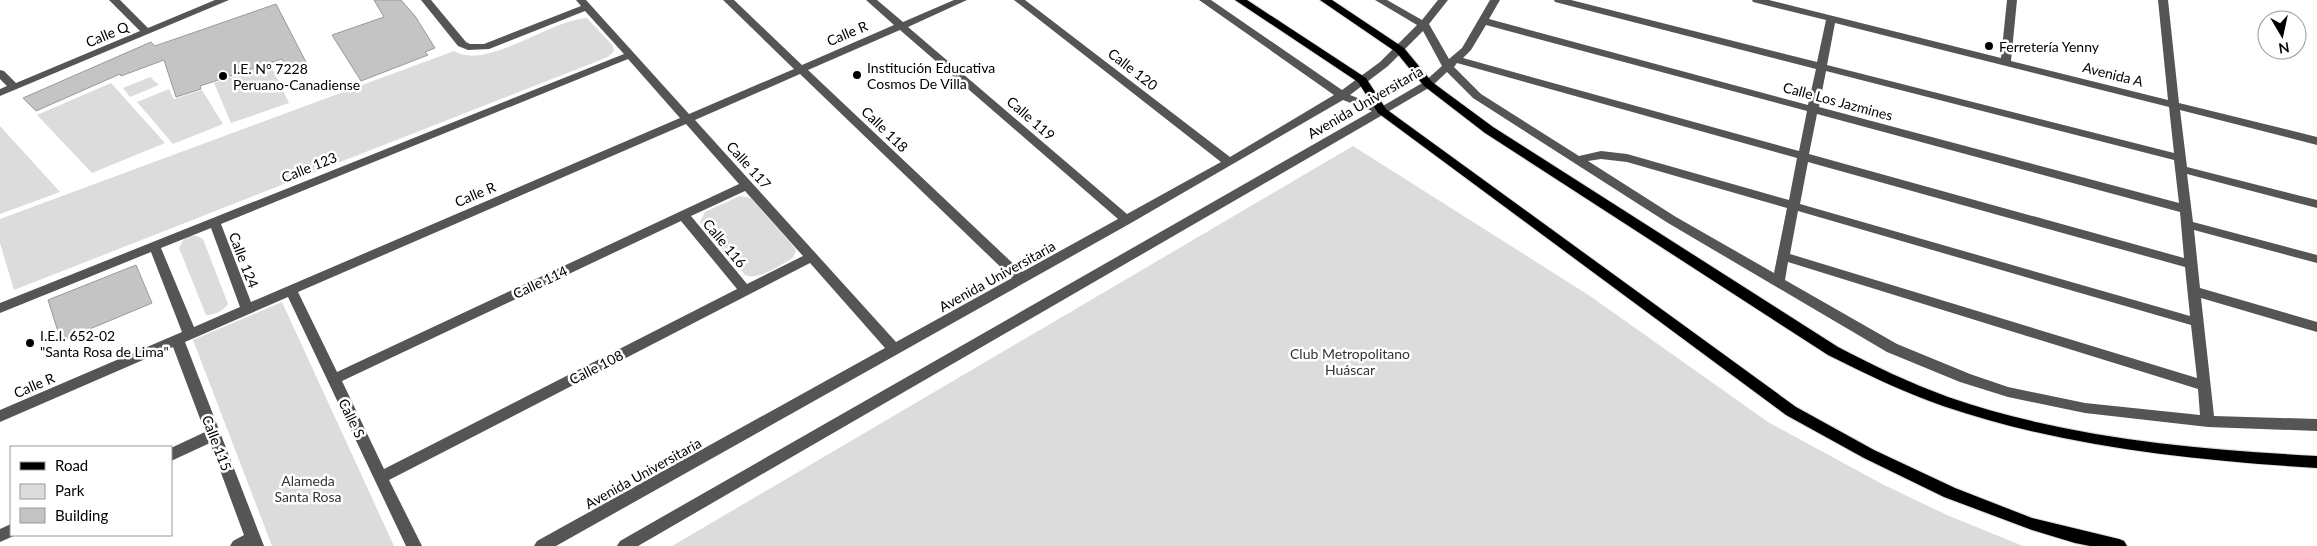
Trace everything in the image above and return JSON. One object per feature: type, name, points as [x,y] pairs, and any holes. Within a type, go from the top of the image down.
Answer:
[{"type":"main road","points":[[1240,0],[1362,80],[1382,110],[1791,411],[1862,451],[1947,492],[2023,520],[2119,546]]},
{"type":"main road","points":[[1325,0],[1400,50],[1428,84],[1489,130],[1818,342],[1872,374],[1917,392],[1979,412],[2120,443],[2267,459],[2317,462]]},
{"type":"street","points":[[114,0],[147,32]]},
{"type":"street","name":"Calle Q","points":[[0,93],[224,0]]},
{"type":"street","points":[[426,0],[462,44],[476,48],[485,47],[584,3]]},
{"type":"street","name":"Calle 118","points":[[728,0],[1021,280]]},
{"type":"street","name":"Calle 119","points":[[871,0],[1127,220]]},
{"type":"street","name":"Calle R","points":[[0,416],[962,0]]},
{"type":"street","name":"Calle 120","points":[[1019,0],[1229,162]]},
{"type":"street","points":[[1204,0],[1341,95],[1382,110]]},
{"type":"street","points":[[1380,0],[1395,3],[1424,25],[1477,96],[1577,160],[1778,282],[1892,348],[1965,378],[2026,396],[2085,408],[2208,421],[2317,425]]},
{"type":"street","name":"Avenida Universitaria","points":[[625,546],[1428,84],[1453,64],[1466,50],[1495,0]]},
{"type":"street","points":[[1559,0],[1821,67],[2180,163],[2317,204]]},
{"type":"street","name":"Avenida A","points":[[1756,0],[2317,141]]},
{"type":"street","points":[[2006,62],[2012,0]]},
{"type":"street","points":[[2163,0],[2202,385],[2208,421]]},
{"type":"street","name":"Avenida Universitaria","points":[[542,546],[1021,280],[1229,162],[1341,95],[1400,50],[1424,25],[1440,1]]},
{"type":"street","name":"Calle 117","points":[[584,3],[895,350]]},
{"type":"street","points":[[1778,282],[1831,18]]},
{"type":"street","name":"Calle Los Jazmines","points":[[1483,21],[2185,209]]},
{"type":"street","name":"Calle 123","points":[[0,308],[630,55]]},
{"type":"street","points":[[1453,64],[2190,264]]},
{"type":"street","points":[[0,73],[14,88]]},
{"type":"street","points":[[1577,160],[1591,156],[1611,155],[1793,205],[2196,322]]},
{"type":"street","name":"Calle 114","points":[[334,379],[747,185]]},
{"type":"street","name":"Calle 116","points":[[683,216],[745,290]]},
{"type":"street","name":"Calle 124","points":[[214,221],[247,309]]},
{"type":"street","points":[[2186,224],[2317,259]]},
{"type":"street","name":"Calle 115","points":[[154,245],[214,434],[255,542]]},
{"type":"street","name":"Calle 108","points":[[381,476],[811,256]]},
{"type":"street","points":[[1782,256],[2202,385]]},
{"type":"street","name":"Calle S","points":[[291,290],[414,546]]},
{"type":"street","points":[[2193,291],[2317,326]]},
{"type":"street","points":[[172,455],[214,434]]},
{"type":"street","points":[[238,546],[255,542]]},
{"type":"green space","points":[[587,18],[613,46],[614,51],[608,57],[14,290],[0,243],[0,219],[454,51],[467,55],[483,55],[519,43],[555,27]]},
{"type":"green space","points":[[270,64],[289,103],[231,123],[214,83]]},
{"type":"green space","points":[[150,77],[159,85],[130,97],[123,88]]},
{"type":"green space","points":[[111,83],[165,143],[92,173],[37,115]]},
{"type":"green space","points":[[169,89],[174,99],[202,90],[223,124],[173,144],[137,102]]},
{"type":"green space","points":[[0,126],[60,192],[0,214]]},
{"type":"green space","name":"Club Metropolitano Huáscar","points":[[1353,146],[1590,296],[1768,422],[1884,485],[1947,515],[2023,546],[672,546]]},
{"type":"green space","points":[[740,196],[751,198],[796,251],[793,258],[757,276],[745,275],[700,222],[705,212]]},
{"type":"green space","points":[[190,236],[197,236],[203,239],[228,304],[224,309],[216,313],[206,315],[179,248],[184,239]]},
{"type":"green space","name":"Alameda Santa Rosa","points":[[282,302],[394,546],[272,546],[193,340]]},
{"type":"building","points":[[374,0],[401,0],[415,16],[435,48],[425,52],[428,55],[361,81],[332,35],[384,17]]},
{"type":"building","points":[[276,4],[309,68],[288,75],[282,59],[200,86],[201,89],[176,97],[164,60],[121,76],[120,74],[36,111],[23,98],[151,42],[155,46]]},
{"type":"building","points":[[136,265],[152,303],[61,341],[48,300]]},
{"type":"place","name":"Ferretería Yenny","points":[[1989,46]]},
{"type":"place","name":"Institución Educativa Cosmos De Villa","points":[[857,75]]},
{"type":"place","name":"I.E. N° 7228 Peruano-Canadiense","points":[[223,76]]},
{"type":"place","name":"I.E.I. 652-02 \"Santa Rosa de Lima\"","points":[[30,343]]}]
